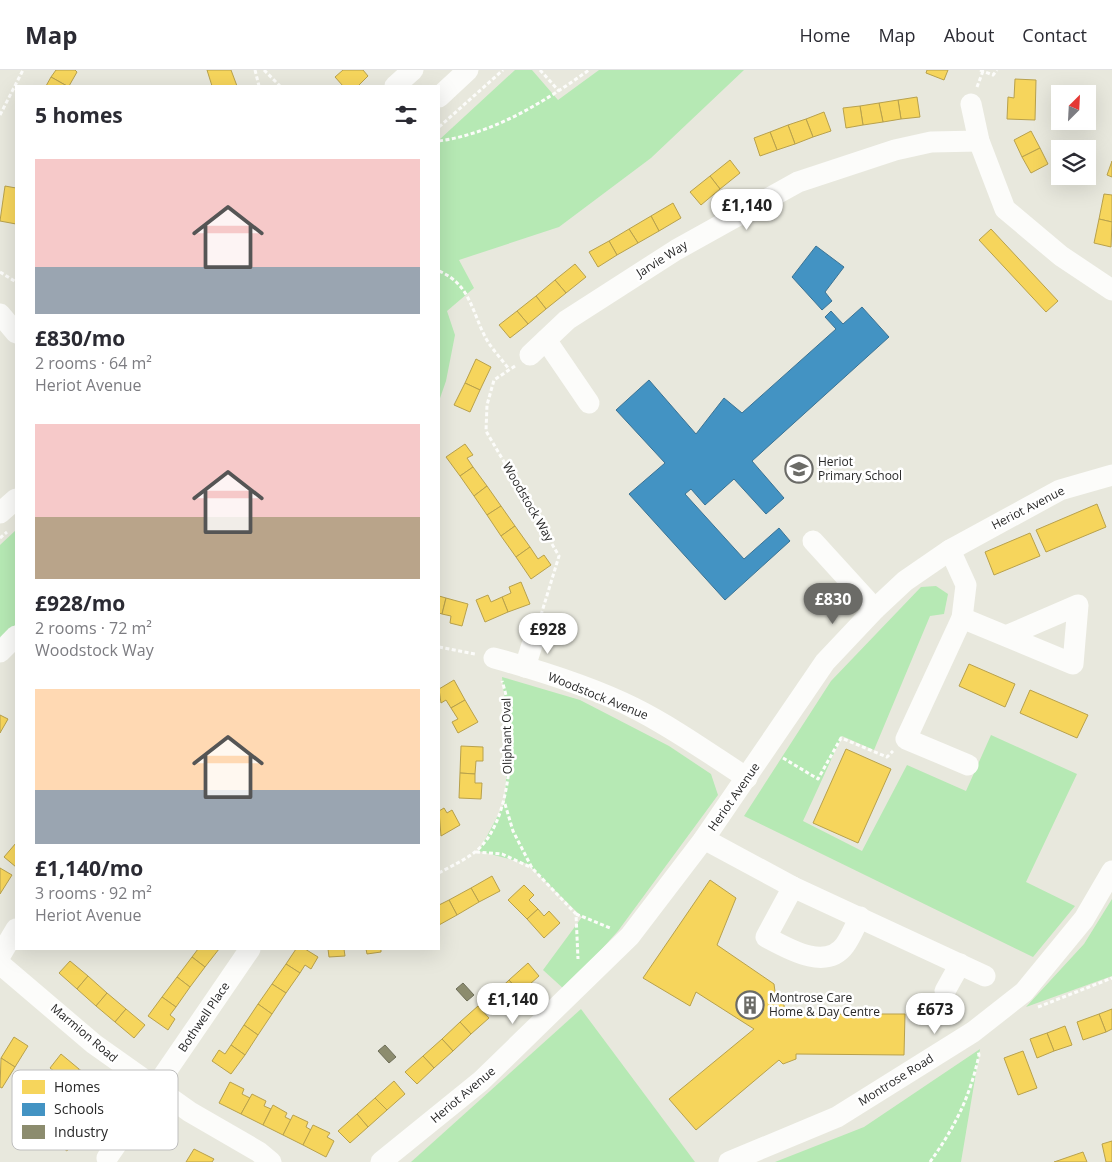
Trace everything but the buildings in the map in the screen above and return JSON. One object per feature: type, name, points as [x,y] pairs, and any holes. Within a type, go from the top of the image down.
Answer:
[{"type":"street","points":[[395,85],[413,70]]},
{"type":"street","points":[[440,96],[468,70]]},
{"type":"street","points":[[971,104],[980,141],[1005,209],[1061,256],[1112,290]]},
{"type":"street","name":"Jarvie Way","points":[[530,355],[567,320],[676,250],[798,182],[894,150],[931,142],[980,141]]},
{"type":"street","points":[[0,314],[15,332]]},
{"type":"street","points":[[546,340],[589,402]]},
{"type":"street","name":"Heriot Avenue","points":[[381,1162],[481,1081],[630,936],[704,839],[825,662],[875,609],[905,581],[950,550],[1060,490],[1112,475]]},
{"type":"street","points":[[0,513],[15,499]]},
{"type":"street","points":[[812,541],[875,609]]},
{"type":"street","points":[[950,550],[966,585],[962,618],[906,739],[968,765]]},
{"type":"street","points":[[962,618],[1006,636]]},
{"type":"street","points":[[525,667],[536,632]]},
{"type":"street","points":[[0,652],[15,637]]},
{"type":"street","name":"Woodstock Avenue","points":[[494,658],[525,667],[632,707],[672,729],[747,778]]},
{"type":"street","points":[[704,839],[794,887],[985,976]]},
{"type":"street","name":"Montrose Road","points":[[729,1162],[837,1117],[973,1032],[1024,992],[1084,919],[1112,871]]},
{"type":"street","points":[[794,887],[766,937],[797,954],[813,957],[832,955],[844,947],[860,917]]},
{"type":"street","points":[[0,956],[15,931]]},
{"type":"street","name":"Bothwell Place","points":[[169,1070],[249,950]]},
{"type":"street","name":"Marmion Road","points":[[0,964],[94,1044],[130,1070]]},
{"type":"street","points":[[944,991],[960,964]]},
{"type":"street","name":"Marmion Road","points":[[178,1103],[271,1162]]},
{"type":"street","name":"Bothwell Place","points":[[107,1158],[113,1150]]},
{"type":"path","points":[[15,85],[23,70]]},
{"type":"path","points":[[255,70],[259,85]]},
{"type":"path","points":[[264,70],[279,85]]},
{"type":"path","points":[[440,127],[503,70]]},
{"type":"path","points":[[540,70],[559,91]]},
{"type":"path","points":[[440,141],[473,134],[503,123],[559,91],[589,70]]},
{"type":"path","points":[[980,70],[993,75],[997,70]]},
{"type":"path","points":[[0,115],[15,86]]},
{"type":"path","points":[[440,271],[446,274],[468,295],[488,341],[509,369]]},
{"type":"path","points":[[0,272],[15,281]]},
{"type":"path","name":"Woodstock Way","points":[[530,355],[494,380],[487,405],[486,431],[559,556],[536,632]]},
{"type":"path","points":[[440,647],[494,658]]},
{"type":"path","name":"Oliphant Oval","points":[[440,872],[476,852],[492,832],[505,803],[509,772],[507,696],[494,658]]},
{"type":"path","points":[[767,748],[818,778],[840,738],[887,757],[906,739]]},
{"type":"path","points":[[505,803],[513,831],[532,868],[576,914],[630,936]]},
{"type":"path","points":[[476,852],[502,854],[532,868]]},
{"type":"path","points":[[576,914],[579,953],[577,962]]},
{"type":"path","points":[[1029,1010],[1112,978]]},
{"type":"path","points":[[930,1162],[946,1140],[972,1088],[979,1055],[973,1032]]},
{"type":"green space","points":[[515,70],[532,70],[558,100],[599,70],[744,70],[651,158],[559,227],[459,260],[474,288],[447,311],[455,335],[446,381],[440,398],[440,139]]},
{"type":"green space","points":[[15,531],[15,625],[0,640],[0,545]]},
{"type":"green space","points":[[936,586],[948,594],[944,614],[930,616],[874,750],[842,736],[803,821],[862,851],[907,765],[966,791],[991,735],[1077,774],[1026,882],[1075,906],[1033,957],[744,816],[831,681],[921,587]]},
{"type":"green space","points":[[502,677],[580,700],[669,746],[711,774],[718,795],[618,931],[565,990],[543,970],[582,917],[528,864],[479,851],[505,802],[508,731]]},
{"type":"green space","points":[[1112,899],[1112,976],[1026,1007],[1084,944]]},
{"type":"green space","points":[[581,1009],[695,1162],[411,1162]]},
{"type":"green space","points":[[980,1049],[961,1162],[775,1162],[864,1127]]},
{"type":"place","name":"Heriot Primary School","points":[[799,469]]},
{"type":"place","name":"Montrose Care Home & Day Centre","points":[[750,1005]]}]
